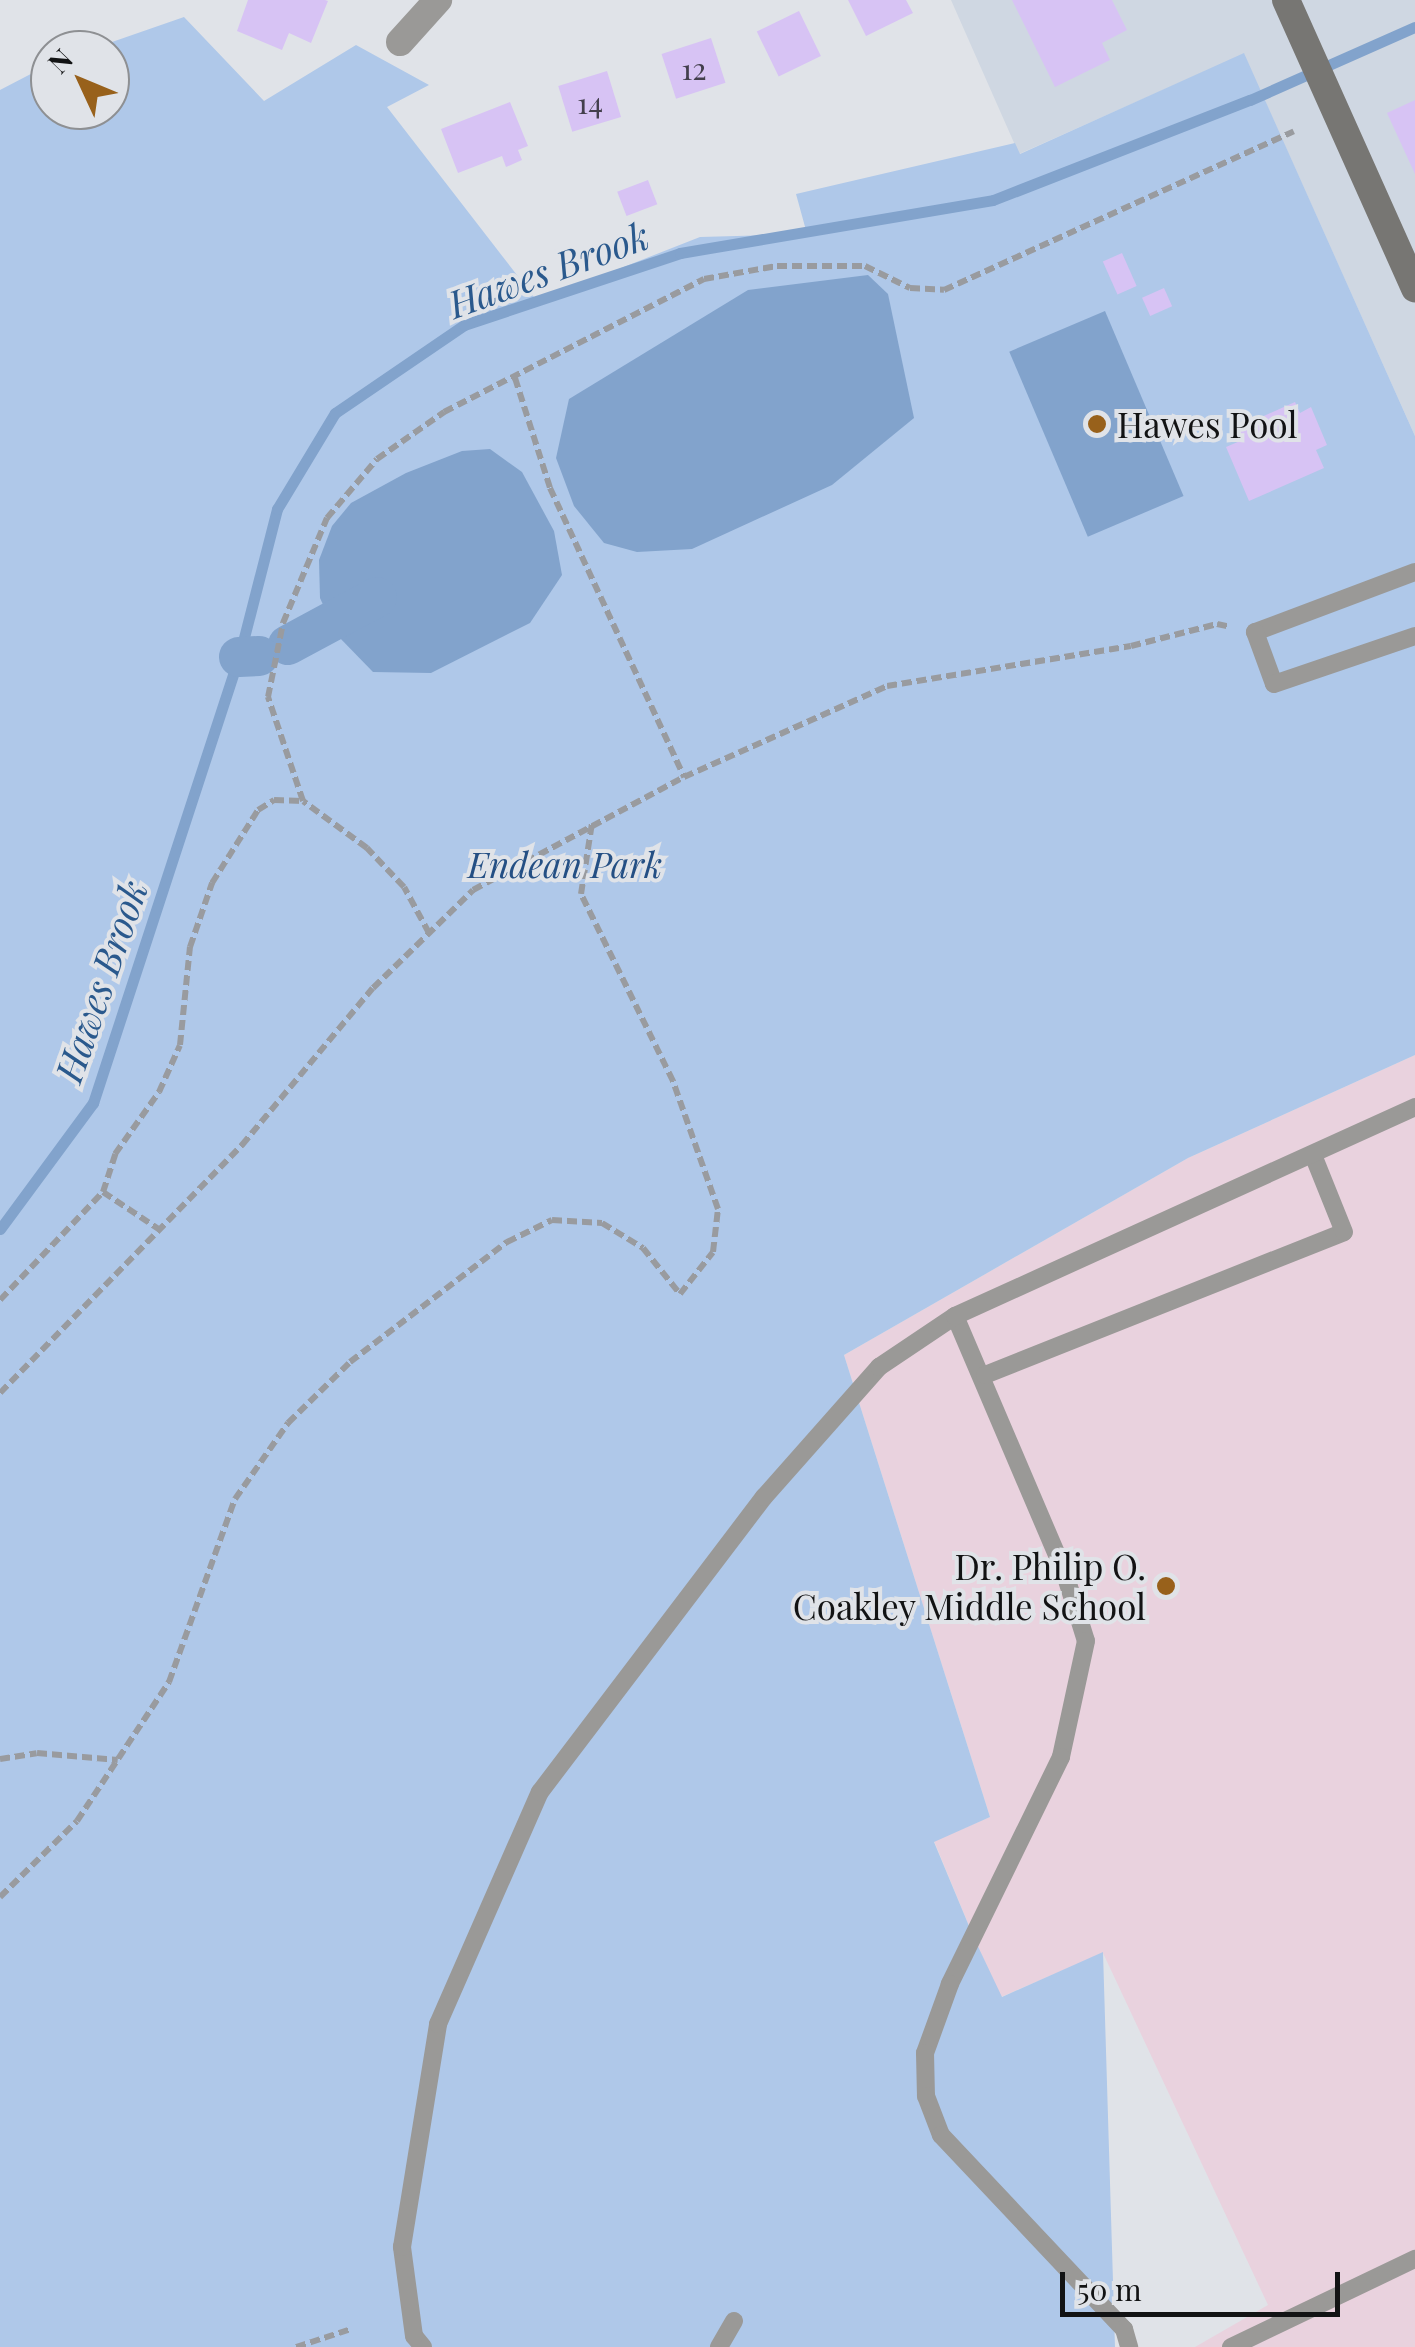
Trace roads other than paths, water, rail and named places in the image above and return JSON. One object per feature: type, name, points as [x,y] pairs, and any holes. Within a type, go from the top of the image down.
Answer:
[{"type":"main road","points":[[1291,11],[1415,288]]},
{"type":"street","points":[[400,42],[438,0]]},
{"type":"lane","points":[[1415,572],[1255,632],[1274,684],[1415,636]]},
{"type":"lane","points":[[424,2347],[414,2336],[402,2247],[438,2024],[540,1792],[764,1497],[879,1367],[955,1316],[1415,1107]]},
{"type":"lane","points":[[984,1375],[1344,1232],[1313,1155]]},
{"type":"lane","points":[[955,1316],[984,1375],[1086,1641],[1061,1758],[950,1984],[925,2053],[926,2096],[941,2135],[1124,2329],[1129,2347]]},
{"type":"lane","points":[[1232,2347],[1415,2259]]},
{"type":"lane","points":[[719,2347],[734,2321]]},
{"type":"waterway","name":"Hawes Brook","points":[[0,1229],[93,1103],[239,657],[277,509],[335,413],[464,325],[680,253],[993,200],[1250,100],[1415,27]]},
{"type":"waterway","points":[[288,645],[377,597]]},
{"type":"waterway","points":[[239,657],[259,656]]},
{"type":"place","name":"Hawes Pool","points":[[1097,424]]},
{"type":"place","name":"Dr. Philip O. Coakley Middle School","points":[[1166,1586]]},
{"type":"park label","name":"Endean Park","points":[[565,864]]}]
